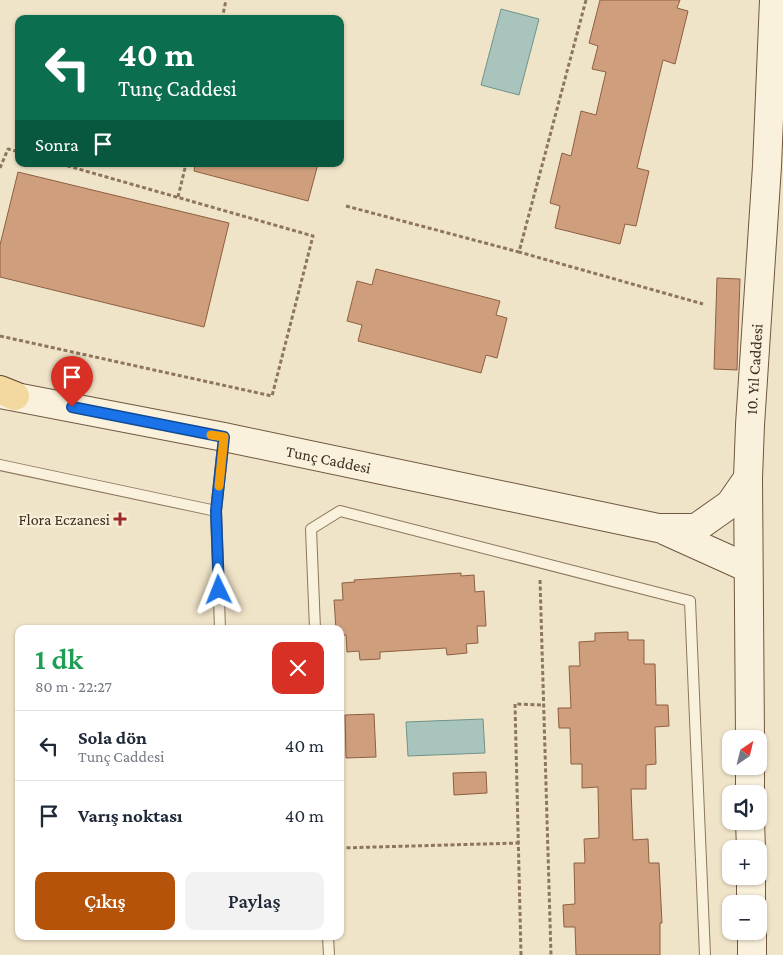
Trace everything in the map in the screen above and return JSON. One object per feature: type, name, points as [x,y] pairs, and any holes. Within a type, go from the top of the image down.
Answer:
[{"type":"main road","name":"10. Yıl Caddesi","points":[[750,730],[748,478],[767,166],[774,0]]},
{"type":"main road","name":"Tunç Caddesi","points":[[5,393],[658,528],[696,528],[730,504],[748,478]]},
{"type":"main road","name":"Tunç Caddesi","points":[[658,528],[748,568]]},
{"type":"main road","points":[[752,940],[752,955]]},
{"type":"lane","points":[[220,625],[216,511],[224,437]]},
{"type":"lane","points":[[0,465],[216,511]]},
{"type":"lane","points":[[315,625],[311,529],[340,511],[690,601],[705,955]]},
{"type":"lane","points":[[328,940],[329,955]]},
{"type":"path","points":[[223,15],[226,0]]},
{"type":"path","points":[[518,252],[586,0]]},
{"type":"path","points":[[0,168],[8,149],[15,151]]},
{"type":"path","points":[[0,336],[272,396],[313,236],[72,167]]},
{"type":"path","points":[[178,197],[185,167]]},
{"type":"path","points":[[346,206],[703,304]]},
{"type":"path","points":[[539,562],[551,955]]},
{"type":"path","points":[[521,955],[515,704],[543,705]]},
{"type":"path","points":[[344,848],[518,843]]},
{"type":"water","points":[[501,9],[539,19],[519,95],[481,85]]},
{"type":"water","points":[[483,719],[485,753],[408,756],[406,722]]},
{"type":"building","points":[[600,0],[680,0],[677,8],[688,11],[675,64],[663,60],[637,168],[649,171],[636,226],[625,224],[620,244],[555,228],[560,206],[550,203],[562,153],[571,156],[581,111],[596,115],[606,72],[592,69],[598,46],[589,43]]},
{"type":"building","points":[[195,167],[317,167],[308,201],[194,171]]},
{"type":"building","points":[[18,172],[229,223],[204,327],[0,277],[0,245]]},
{"type":"building","points":[[376,269],[500,301],[496,315],[507,318],[497,358],[486,355],[481,373],[358,341],[362,325],[347,321],[357,281],[372,285]]},
{"type":"building","points":[[717,278],[740,279],[737,370],[714,369]]},
{"type":"building","points":[[461,573],[461,576],[474,575],[475,592],[484,591],[486,626],[477,626],[478,643],[466,644],[467,653],[447,655],[446,648],[380,652],[380,659],[360,660],[359,651],[347,652],[344,625],[336,625],[334,600],[343,600],[342,583],[355,582],[354,580]]},
{"type":"building","points":[[628,632],[628,640],[644,640],[644,664],[655,664],[656,705],[668,705],[669,726],[655,727],[656,764],[646,765],[646,789],[631,789],[633,840],[648,839],[649,863],[659,863],[662,923],[660,923],[660,955],[576,955],[575,927],[564,927],[563,905],[575,904],[574,863],[585,863],[584,839],[599,838],[598,787],[582,788],[582,764],[571,764],[570,728],[559,728],[558,708],[571,708],[569,666],[580,666],[579,642],[595,641],[595,633]]},
{"type":"building","points":[[374,714],[376,757],[346,758],[345,715]]},
{"type":"building","points":[[486,772],[487,793],[454,795],[453,773]]},
{"type":"slow traffic","points":[[211,435],[224,437],[219,486]]},
{"type":"place","name":"Flora Eczanesi","points":[[120,519]]},
{"type":"route","points":[[72,407],[224,437],[216,511],[219,590]]}]
